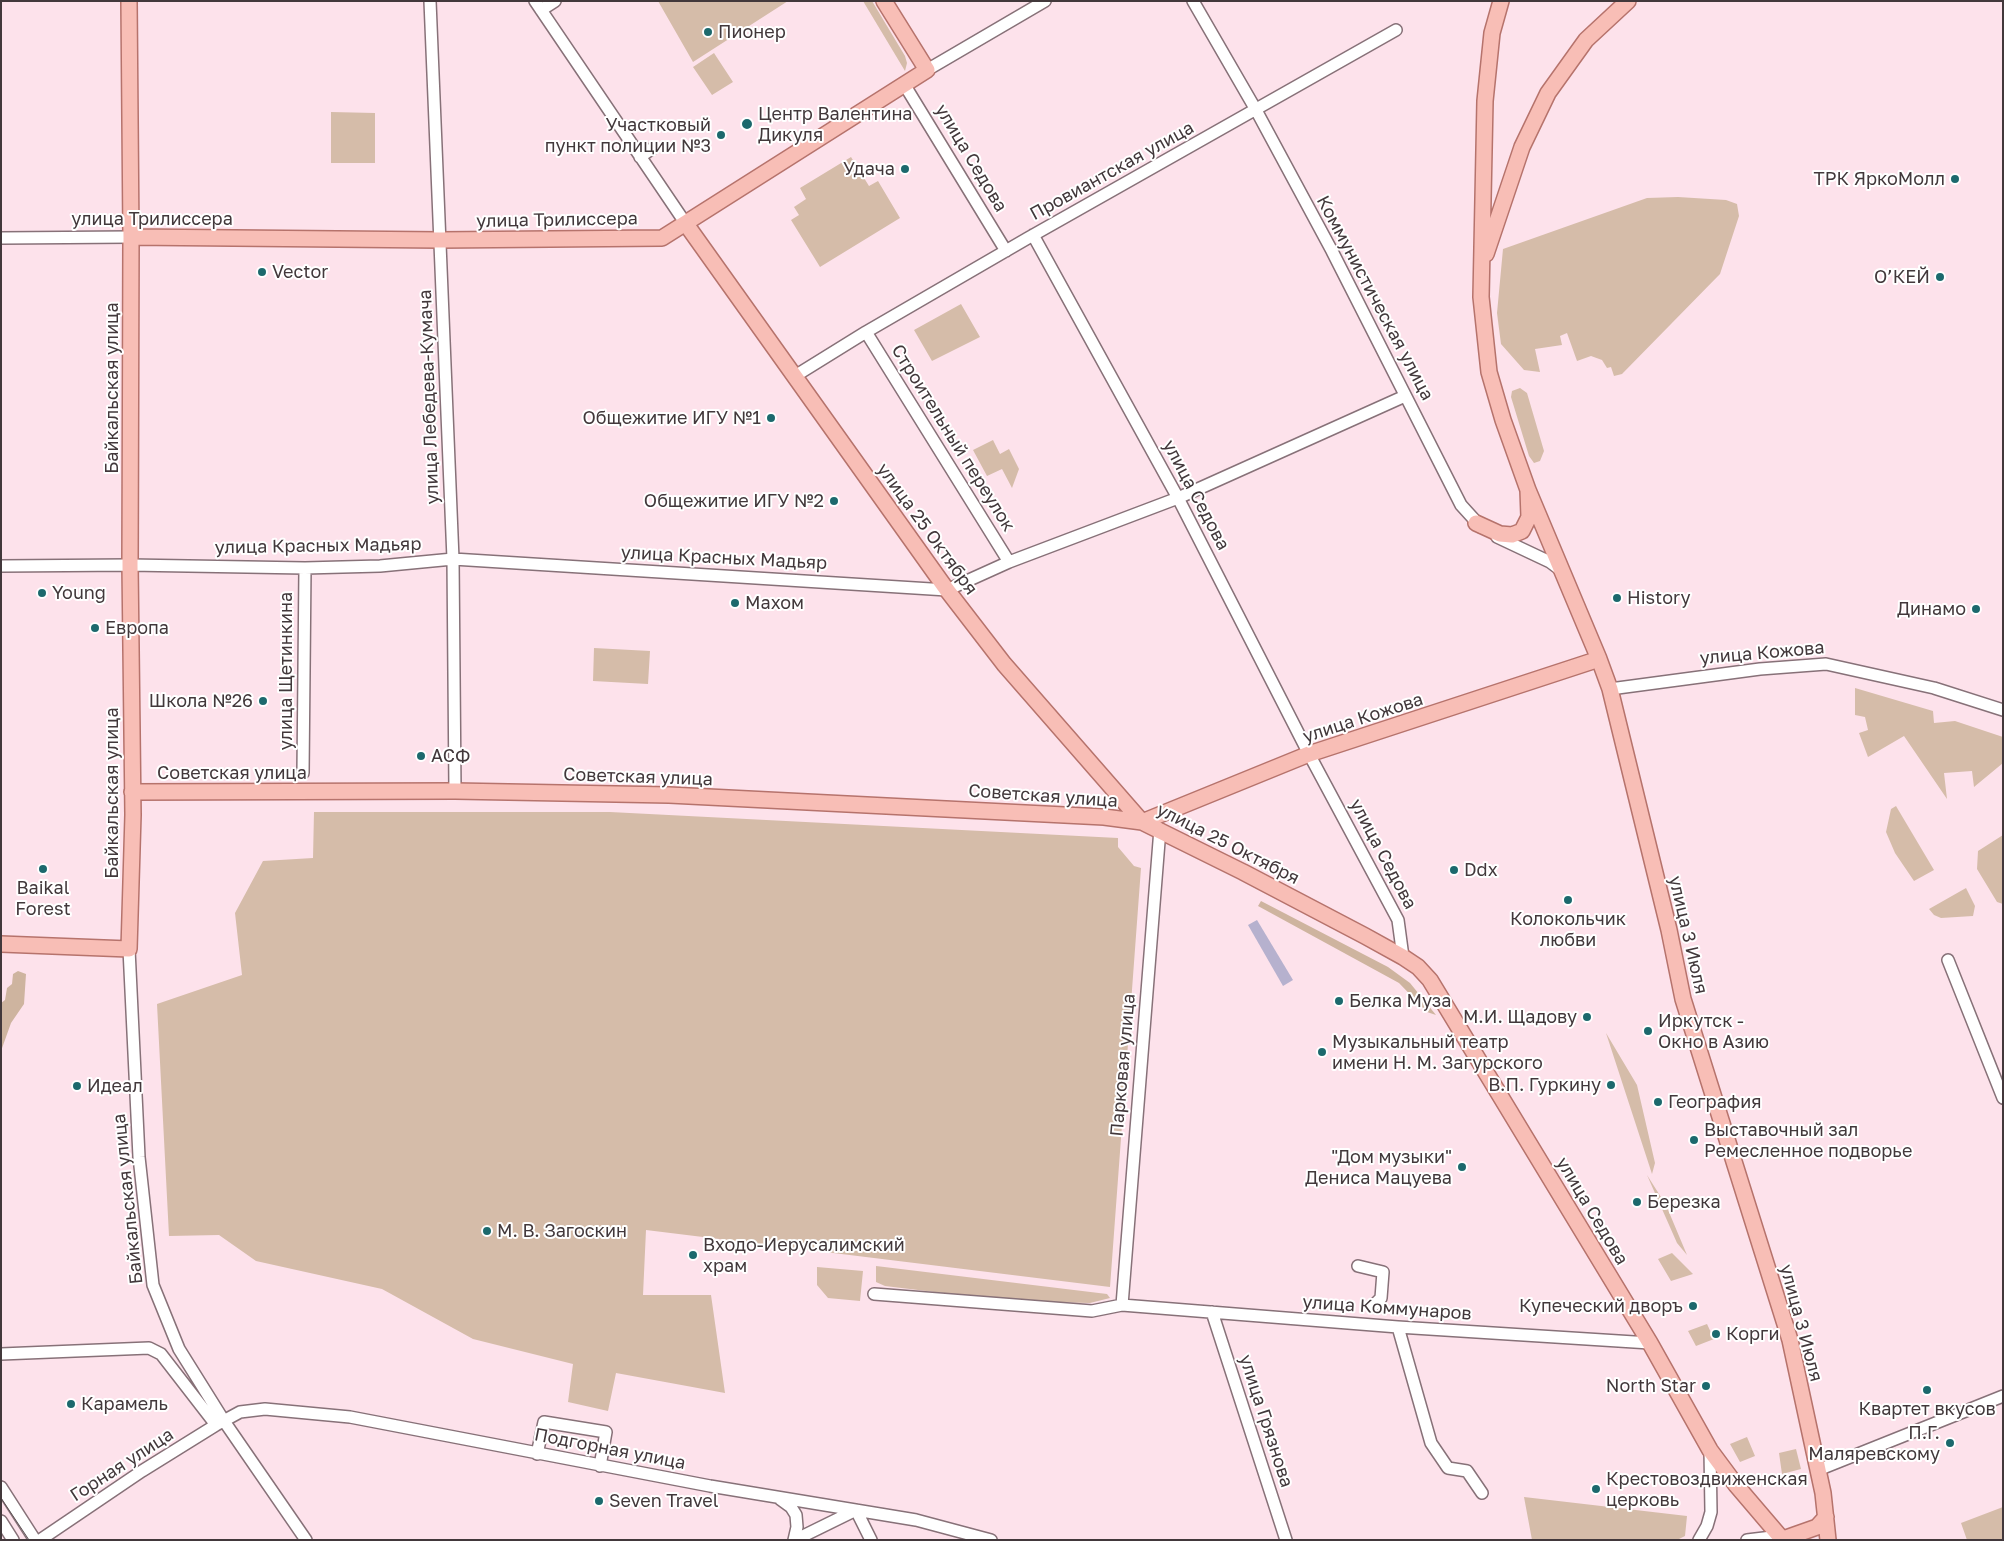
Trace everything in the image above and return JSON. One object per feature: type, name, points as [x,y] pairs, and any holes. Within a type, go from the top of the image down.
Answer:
[{"type":"main road","name":"Байкальская улица","points":[[129,1],[132,792],[129,949]]},
{"type":"main road","points":[[884,1],[927,70]]},
{"type":"main road","points":[[1476,523],[1504,534],[1521,532],[1529,517],[1528,490],[1503,420],[1489,372],[1481,297],[1480,270],[1485,101],[1492,34],[1501,1]]},
{"type":"main road","points":[[1480,270],[1522,147],[1540,108],[1558,78],[1586,40],[1628,1]]},
{"type":"main road","name":"улица Трилиссера","points":[[131,237],[440,240],[662,238],[927,70]]},
{"type":"main road","name":"улица 25 Октября","points":[[686,224],[947,590],[1004,664],[1142,822],[1160,829],[1403,957]]},
{"type":"main road","name":"улица 3 Июля","points":[[1528,490],[1610,689],[1683,998],[1790,1340],[1818,1470],[1828,1540]]},
{"type":"main road","name":"улица Кожова","points":[[1142,822],[1309,754],[1599,659]]},
{"type":"main road","name":"Советская улица","points":[[132,792],[455,791],[669,795],[1104,817],[1142,822]]},
{"type":"main road","points":[[1,944],[129,949]]},
{"type":"main road","name":"улица Седова","points":[[1403,957],[1418,967],[1430,980],[1650,1343],[1710,1450],[1736,1485],[1783,1540]]},
{"type":"main road","points":[[1783,1540],[1817,1527],[1826,1517]]},
{"type":"street","name":"улица Лебедева-Кумача","points":[[430,1],[453,559],[455,791]]},
{"type":"street","points":[[538,5],[555,1]]},
{"type":"street","name":"улица Трилиссера","points":[[927,70],[1045,1]]},
{"type":"street","name":"Коммунистическая улица","points":[[1193,1],[1256,110],[1461,505],[1476,523],[1494,535],[1550,562],[1563,572]]},
{"type":"street","name":"улица 25 Октября","points":[[538,5],[686,224]]},
{"type":"street","name":"Провиантская улица","points":[[795,376],[866,332],[1033,235],[1396,30]]},
{"type":"street","name":"улица Седова","points":[[904,84],[1006,251]]},
{"type":"street","points":[[640,157],[653,148]]},
{"type":"street","name":"улица Седова","points":[[1033,235],[1178,498],[1309,754],[1398,920],[1403,957]]},
{"type":"street","name":"улица Трилиссера","points":[[1,238],[131,237]]},
{"type":"street","name":"Строительный переулок","points":[[866,332],[1009,562]]},
{"type":"street","name":"улица Красных Мадьяр","points":[[1,566],[130,565],[305,568],[380,566],[453,559],[947,590],[1009,562],[1178,498],[1406,396]]},
{"type":"street","name":"улица Щетинкина","points":[[303,773],[305,568]]},
{"type":"street","name":"улица Кожова","points":[[1610,689],[1760,669],[1826,664],[1934,688],[2003,710]]},
{"type":"street","name":"Парковая улица","points":[[1122,1305],[1160,829]]},
{"type":"street","name":"Байкальская улица","points":[[129,949],[139,1157],[153,1285],[179,1349],[220,1423],[306,1540]]},
{"type":"street","points":[[1948,960],[2003,1098]]},
{"type":"street","points":[[1358,1266],[1383,1272],[1381,1298],[1374,1305]]},
{"type":"street","name":"улица Коммунаров","points":[[874,1294],[1092,1311],[1122,1305],[1398,1327],[1650,1343]]},
{"type":"street","name":"улица Грязнова","points":[[1212,1312],[1286,1540]]},
{"type":"street","points":[[1398,1327],[1431,1443],[1448,1468],[1467,1471],[1482,1493]]},
{"type":"street","points":[[1,1354],[149,1348],[161,1354],[220,1423]]},
{"type":"street","points":[[1818,1470],[2003,1396]]},
{"type":"street","name":"Подгорная улица","points":[[220,1423],[240,1412],[265,1409],[350,1417],[600,1466],[916,1520],[991,1540]]},
{"type":"street","points":[[537,1454],[544,1422],[606,1432],[600,1466]]},
{"type":"street","name":"Горная улица","points":[[40,1540],[220,1423]]},
{"type":"street","points":[[1700,1540],[1711,1512],[1710,1450]]},
{"type":"street","points":[[1,1488],[35,1540]]},
{"type":"street","points":[[775,1497],[791,1508],[796,1515],[795,1540]]},
{"type":"street","points":[[795,1540],[856,1510],[871,1540]]},
{"type":"street","points":[[1,1521],[13,1540]]},
{"type":"street","points":[[1747,1540],[1772,1537],[1783,1540]]},
{"type":"shaded area","name":"Пионер","points":[[658,1],[788,1],[693,62]]},
{"type":"shaded area","points":[[863,1],[872,1],[905,56],[907,63],[905,71]]},
{"type":"shaded area","points":[[714,53],[733,82],[712,95],[693,67]]},
{"type":"shaded area","points":[[331,112],[375,113],[375,163],[331,163]]},
{"type":"shaded area","points":[[851,157],[869,186],[878,181],[900,218],[820,267],[791,220],[799,215],[794,207],[806,199],[800,188]]},
{"type":"shaded area","points":[[1678,197],[1726,200],[1737,204],[1739,216],[1720,274],[1622,374],[1614,376],[1611,367],[1607,368],[1602,360],[1591,356],[1577,361],[1567,333],[1560,336],[1562,345],[1535,349],[1540,372],[1524,370],[1501,344],[1497,313],[1503,249],[1647,198]]},
{"type":"shaded area","points":[[961,304],[980,337],[932,361],[914,330]]},
{"type":"shaded area","points":[[1520,388],[1527,393],[1544,451],[1540,461],[1534,463],[1529,456],[1511,397],[1512,391]]},
{"type":"shaded area","points":[[993,440],[1000,454],[1009,449],[1019,469],[1012,488],[1002,469],[987,476],[973,450]]},
{"type":"shaded area","points":[[594,648],[650,651],[648,684],[593,681]]},
{"type":"shaded area","points":[[1855,688],[1933,711],[1934,723],[1955,721],[2003,737],[2003,763],[1974,787],[1972,771],[1944,773],[1947,799],[1904,736],[1868,757],[1859,733],[1868,730],[1865,717],[1855,715]]},
{"type":"shaded area","points":[[1896,806],[1934,870],[1914,881],[1895,853],[1886,832],[1891,809]]},
{"type":"shaded area","points":[[314,812],[610,812],[1118,838],[1118,847],[1134,866],[1141,868],[1110,1287],[646,1230],[643,1295],[711,1295],[725,1393],[616,1373],[608,1411],[568,1402],[573,1364],[473,1339],[382,1289],[256,1261],[219,1235],[169,1236],[157,1004],[242,975],[235,913],[263,861],[313,858]]},
{"type":"shaded area","points":[[2003,835],[2003,904],[1997,902],[1977,869],[1978,851]]},
{"type":"shaded area","points":[[1966,888],[1975,906],[1973,916],[1941,918],[1934,915],[1929,909]]},
{"type":"shaded area","points":[[1261,901],[1388,967],[1410,983],[1436,1015],[1427,1012],[1399,983],[1258,906]]},
{"type":"shaded area","points":[[1257,920],[1293,980],[1283,986],[1248,925]]},
{"type":"shaded area","points":[[18,971],[26,974],[24,1004],[11,1023],[1,1051],[1,1003],[5,1000],[7,988],[12,984],[13,974]]},
{"type":"shaded area","points":[[1606,1033],[1637,1085],[1655,1163],[1652,1174]]},
{"type":"shaded area","points":[[1647,1175],[1666,1205],[1687,1255],[1677,1243]]},
{"type":"shaded area","points":[[1672,1253],[1693,1274],[1671,1281],[1658,1259]]},
{"type":"shaded area","points":[[876,1266],[1107,1294],[1110,1298],[1090,1303],[1009,1301],[885,1286],[876,1282]]},
{"type":"shaded area","points":[[817,1267],[863,1271],[860,1301],[828,1298],[817,1285]]},
{"type":"shaded area","points":[[1707,1324],[1714,1339],[1696,1346],[1688,1331]]},
{"type":"shaded area","points":[[1747,1437],[1755,1456],[1740,1462],[1730,1444]]},
{"type":"shaded area","points":[[1796,1449],[1801,1469],[1782,1474],[1779,1453]]},
{"type":"shaded area","points":[[1524,1497],[1687,1516],[1685,1536],[1677,1540],[1532,1540]]},
{"type":"shaded area","points":[[2003,1507],[2003,1540],[1967,1540],[1961,1523]]},
{"type":"tram line","points":[[1,1498],[29,1540]]},
{"type":"place","name":"Пионер","points":[[708,32]]},
{"type":"place","name":"Центр Валентина Дикуля","points":[[747,124]]},
{"type":"place","name":"Участковый пункт полиции №3","points":[[721,135]]},
{"type":"place","name":"Удача","points":[[905,169]]},
{"type":"place","name":"ТРК ЯркоМолл","points":[[1955,179]]},
{"type":"place","name":"Vector","points":[[262,272]]},
{"type":"place","name":"О’КЕЙ","points":[[1940,277]]},
{"type":"place","name":"Общежитие ИГУ №1","points":[[771,418]]},
{"type":"place","name":"Общежитие ИГУ №2","points":[[834,501]]},
{"type":"place","name":"Young","points":[[42,593]]},
{"type":"place","name":"History","points":[[1617,598]]},
{"type":"place","name":"Махом","points":[[735,603]]},
{"type":"place","name":"Динамо","points":[[1976,609]]},
{"type":"place","name":"Европа","points":[[95,628]]},
{"type":"place","name":"Школа №26","points":[[263,701]]},
{"type":"place","name":"АСФ","points":[[421,756]]},
{"type":"place","name":"Baikal Forest","points":[[43,869]]},
{"type":"place","name":"Ddx","points":[[1454,870]]},
{"type":"place","name":"Колокольчик любви","points":[[1568,900]]},
{"type":"place","name":"Белка Муза","points":[[1339,1001]]},
{"type":"place","name":"М.И. Щадову","points":[[1587,1017]]},
{"type":"place","name":"Иркутск - Окно в Азию","points":[[1648,1031]]},
{"type":"place","name":"Музыкальный театр имени Н. М. Загурского","points":[[1322,1052]]},
{"type":"place","name":"В.П. Гуркину","points":[[1611,1085]]},
{"type":"place","name":"Идеал","points":[[77,1086]]},
{"type":"place","name":"География","points":[[1658,1102]]},
{"type":"place","name":"Выставочный зал Ремесленное подворье","points":[[1694,1140]]},
{"type":"place","name":"\"Дом музыки\" Дениса Мацуева","points":[[1462,1167]]},
{"type":"place","name":"Березка","points":[[1637,1202]]},
{"type":"place","name":"М. В. Загоскин","points":[[487,1231]]},
{"type":"place","name":"Входо-Иерусалимский храм","points":[[693,1255]]},
{"type":"place","name":"Купеческий дворъ","points":[[1693,1306]]},
{"type":"place","name":"Корги","points":[[1716,1334]]},
{"type":"place","name":"North Star","points":[[1706,1386]]},
{"type":"place","name":"Квартет вкусов","points":[[1927,1390]]},
{"type":"place","name":"Карамель","points":[[71,1404]]},
{"type":"place","name":"П.Г. Маляревскому","points":[[1950,1443]]},
{"type":"place","name":"Крестовоздвиженская церковь","points":[[1596,1489]]},
{"type":"place","name":"Seven Travel","points":[[599,1501]]}]
